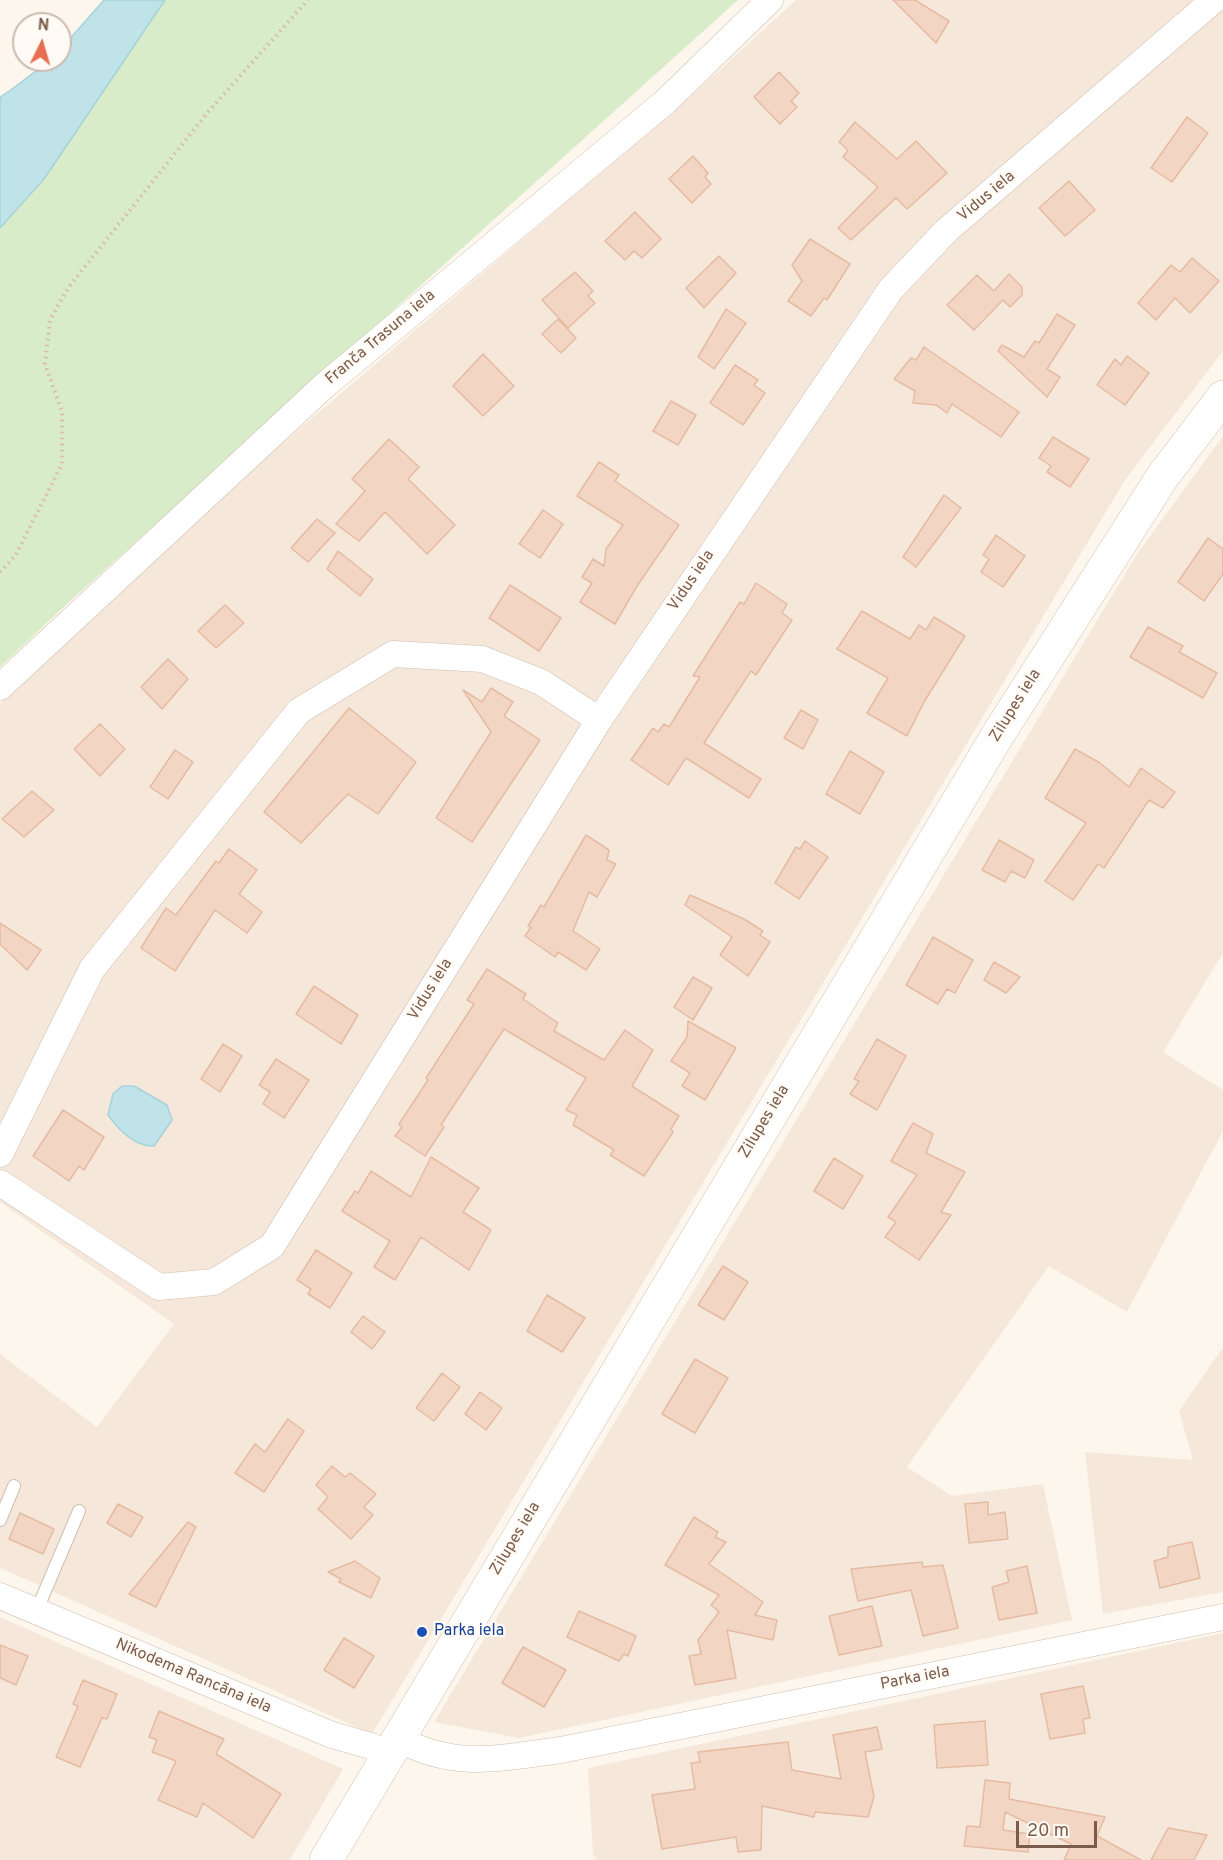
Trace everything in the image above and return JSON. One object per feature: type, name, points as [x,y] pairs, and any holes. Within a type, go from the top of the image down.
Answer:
[{"type":"main road","name":"Zilupes iela","points":[[326,1860],[999,733],[1163,476],[1223,396]]},
{"type":"street","name":"Franča Trasuna iela","points":[[0,687],[324,386],[665,102],[770,0]]},
{"type":"street","name":"Vidus iela","points":[[0,1183],[159,1287],[214,1282],[272,1246],[599,720],[891,289],[946,231],[1214,0]]},
{"type":"street","points":[[0,1154],[92,969],[299,711],[393,654],[482,659],[541,682],[599,720]]},
{"type":"street","name":"Nikodema Rancāna iela","points":[[0,1596],[332,1735],[371,1746],[392,1746]]},
{"type":"street","name":"Parka iela","points":[[392,1746],[417,1749],[444,1758],[475,1761],[561,1750],[1223,1617]]},
{"type":"lane","points":[[0,1520],[14,1486]]},
{"type":"lane","points":[[36,1612],[79,1511]]},
{"type":"path","points":[[0,572],[15,556],[62,464],[62,412],[45,364],[50,320],[68,288],[208,112],[308,0]]},
{"type":"shaded area","points":[[796,0],[1223,0],[1223,351],[1125,480],[372,1734],[0,1568],[0,1354],[97,1427],[174,1324],[0,1202],[0,704],[266,457],[690,97]]},
{"type":"shaded area","points":[[1223,436],[1223,953],[1163,1052],[1223,1090],[1223,1131],[1127,1312],[1049,1266],[907,1467],[952,1496],[1043,1484],[1072,1620],[519,1738],[434,1722],[1137,554]]},
{"type":"shaded area","points":[[1223,1347],[1223,1592],[1103,1614],[1085,1452],[1193,1460],[1179,1411]]},
{"type":"shaded area","points":[[0,1617],[343,1769],[290,1860],[0,1860]]},
{"type":"shaded area","points":[[1223,1633],[1223,1860],[597,1860],[593,1854],[588,1768]]},
{"type":"green space","points":[[140,0],[738,0],[69,602],[0,667],[0,145]]},
{"type":"water","points":[[104,0],[165,0],[44,179],[0,228],[0,97],[34,72],[72,72],[72,36]]},
{"type":"water","points":[[122,1086],[134,1086],[167,1105],[172,1120],[154,1146],[140,1144],[134,1140],[122,1131],[108,1115],[113,1094]]},
{"type":"building","points":[[893,0],[915,0],[949,21],[936,43]]},
{"type":"building","points":[[779,72],[799,93],[791,101],[797,107],[780,124],[754,97]]},
{"type":"building","points":[[1187,117],[1208,133],[1172,182],[1151,168]]},
{"type":"building","points":[[855,122],[897,159],[916,141],[947,173],[907,209],[896,198],[851,240],[838,228],[878,187],[843,157],[848,150],[839,142]]},
{"type":"building","points":[[693,156],[708,173],[705,177],[711,184],[692,203],[669,179]]},
{"type":"building","points":[[1069,181],[1095,210],[1065,236],[1039,208]]},
{"type":"building","points":[[635,212],[661,239],[642,258],[634,251],[625,260],[605,241]]},
{"type":"building","points":[[810,239],[850,264],[827,300],[824,298],[811,316],[788,301],[802,281],[792,265]]},
{"type":"building","points":[[719,256],[736,273],[704,308],[686,288]]},
{"type":"building","points":[[1192,258],[1219,281],[1190,313],[1175,298],[1156,320],[1138,303],[1171,265],[1180,272]]},
{"type":"building","points":[[575,272],[593,291],[588,296],[595,303],[568,328],[542,300]]},
{"type":"building","points":[[1009,274],[1022,287],[1022,295],[1010,307],[1003,300],[974,330],[947,305],[977,275],[994,291]]},
{"type":"building","points":[[726,309],[746,323],[714,369],[698,357]]},
{"type":"building","points":[[1057,314],[1075,325],[1047,369],[1060,377],[1047,397],[998,351],[1002,345],[1024,357],[1035,341],[1039,343]]},
{"type":"building","points":[[558,319],[576,338],[561,353],[542,334]]},
{"type":"building","points":[[924,347],[1019,412],[1001,437],[952,404],[947,413],[936,405],[913,403],[915,391],[894,379],[911,358],[916,360]]},
{"type":"building","points":[[483,354],[514,386],[483,416],[453,386]]},
{"type":"building","points":[[1127,356],[1149,373],[1125,405],[1097,385],[1115,359],[1121,365]]},
{"type":"building","points":[[735,365],[758,380],[754,385],[765,393],[743,425],[710,403]]},
{"type":"building","points":[[671,401],[696,415],[678,445],[653,431]]},
{"type":"building","points":[[1053,437],[1089,459],[1070,487],[1047,472],[1051,466],[1039,458]]},
{"type":"building","points":[[389,439],[419,467],[408,479],[455,525],[427,554],[385,512],[359,541],[336,524],[365,491],[352,479]]},
{"type":"building","points":[[599,462],[619,475],[615,481],[679,525],[637,586],[615,624],[580,602],[592,583],[582,577],[593,559],[604,566],[606,549],[623,525],[577,496]]},
{"type":"building","points":[[944,495],[961,508],[916,567],[903,557]]},
{"type":"building","points":[[543,510],[563,524],[540,558],[519,544]]},
{"type":"building","points":[[317,519],[335,533],[308,562],[291,548]]},
{"type":"building","points":[[996,535],[1025,556],[1003,587],[981,572],[989,559],[983,555]]},
{"type":"building","points":[[1208,538],[1223,549],[1223,574],[1204,601],[1178,582]]},
{"type":"building","points":[[338,551],[373,579],[360,596],[327,569]]},
{"type":"building","points":[[756,583],[787,604],[782,613],[792,620],[756,675],[751,671],[704,743],[761,779],[749,798],[686,758],[668,785],[631,760],[653,728],[658,732],[664,724],[669,727],[700,677],[693,676],[740,602],[744,604]]},
{"type":"building","points":[[510,585],[561,618],[539,651],[489,618]]},
{"type":"building","points":[[225,605],[244,623],[216,648],[198,631]]},
{"type":"building","points":[[862,611],[910,639],[919,625],[926,630],[934,617],[965,636],[924,702],[907,736],[867,713],[888,678],[837,649]]},
{"type":"building","points":[[1148,627],[1183,646],[1179,652],[1217,673],[1203,698],[1130,657]]},
{"type":"building","points":[[168,659],[188,679],[162,709],[141,687]]},
{"type":"building","points":[[491,688],[513,702],[504,716],[540,740],[472,842],[436,818],[491,732],[463,690],[482,702]]},
{"type":"building","points":[[349,708],[416,762],[378,814],[348,794],[301,843],[264,812]]},
{"type":"building","points":[[801,710],[818,720],[803,749],[784,738]]},
{"type":"building","points":[[100,724],[125,749],[100,776],[74,749]]},
{"type":"building","points":[[1075,749],[1100,763],[1129,787],[1141,768],[1175,792],[1163,808],[1149,800],[1104,868],[1098,864],[1073,900],[1045,881],[1086,823],[1045,798]]},
{"type":"building","points":[[175,750],[193,762],[168,799],[150,787]]},
{"type":"building","points":[[850,751],[884,772],[860,814],[826,794]]},
{"type":"building","points":[[32,791],[54,810],[24,837],[2,819]]},
{"type":"building","points":[[586,835],[609,850],[607,860],[616,864],[597,897],[589,892],[573,931],[600,949],[586,970],[558,952],[555,957],[525,936],[531,927],[528,926],[541,905],[544,907]]},
{"type":"building","points":[[999,840],[1034,860],[1025,878],[1011,871],[1005,882],[982,870]]},
{"type":"building","points":[[805,841],[828,857],[799,899],[775,883],[796,847],[800,849]]},
{"type":"building","points":[[229,849],[257,870],[239,894],[262,912],[247,933],[215,910],[175,971],[141,948],[166,908],[176,915],[216,861],[219,863]]},
{"type":"building","points":[[690,895],[744,919],[763,931],[760,935],[770,942],[748,976],[720,955],[732,937],[685,905]]},
{"type":"building","points":[[0,923],[41,950],[27,970],[0,944]]},
{"type":"building","points":[[933,937],[973,960],[955,993],[947,989],[938,1004],[906,985]]},
{"type":"building","points":[[994,962],[1020,977],[1006,993],[984,980]]},
{"type":"building","points":[[487,969],[526,994],[523,999],[558,1023],[554,1031],[604,1060],[625,1030],[653,1050],[632,1086],[679,1116],[671,1129],[673,1132],[644,1176],[610,1155],[614,1150],[573,1125],[577,1115],[566,1110],[586,1078],[504,1029],[441,1125],[444,1127],[425,1156],[395,1136],[402,1127],[399,1124],[428,1080],[426,1078],[474,1004],[467,1000]]},
{"type":"building","points":[[693,977],[712,988],[693,1020],[674,1007]]},
{"type":"building","points":[[314,986],[358,1015],[341,1044],[296,1014]]},
{"type":"building","points":[[688,1021],[736,1048],[705,1100],[682,1086],[690,1073],[671,1061],[687,1037]]},
{"type":"building","points":[[877,1039],[906,1056],[877,1110],[850,1094],[859,1081],[854,1079]]},
{"type":"building","points":[[223,1044],[242,1056],[220,1092],[201,1079]]},
{"type":"building","points":[[276,1059],[309,1080],[284,1118],[263,1104],[270,1092],[259,1085]]},
{"type":"building","points":[[63,1110],[104,1137],[84,1170],[79,1166],[69,1181],[33,1156]]},
{"type":"building","points":[[913,1123],[933,1134],[926,1153],[965,1172],[941,1212],[951,1215],[919,1260],[885,1237],[896,1222],[888,1217],[917,1175],[891,1161]]},
{"type":"building","points":[[431,1157],[479,1188],[463,1212],[491,1230],[469,1270],[421,1237],[395,1280],[374,1267],[390,1241],[342,1211],[355,1191],[358,1193],[371,1171],[411,1197]]},
{"type":"building","points":[[834,1158],[863,1176],[843,1209],[814,1191]]},
{"type":"building","points":[[316,1250],[352,1273],[330,1308],[308,1294],[311,1289],[297,1280]]},
{"type":"building","points":[[723,1266],[748,1282],[724,1320],[698,1305]]},
{"type":"building","points":[[547,1295],[585,1318],[562,1352],[527,1331]]},
{"type":"building","points":[[363,1316],[385,1332],[372,1349],[351,1332]]},
{"type":"building","points":[[695,1359],[728,1378],[695,1433],[662,1414]]},
{"type":"building","points":[[442,1373],[460,1387],[434,1421],[416,1408]]},
{"type":"building","points":[[480,1392],[502,1408],[486,1430],[465,1414]]},
{"type":"building","points":[[288,1419],[304,1431],[264,1492],[235,1473],[255,1444],[265,1452]]},
{"type":"building","points":[[332,1466],[345,1477],[350,1473],[376,1494],[364,1507],[373,1515],[351,1539],[318,1509],[328,1497],[316,1485]]},
{"type":"building","points":[[988,1502],[988,1515],[1005,1512],[1008,1539],[969,1543],[965,1504]]},
{"type":"building","points":[[118,1504],[143,1517],[131,1537],[107,1523]]},
{"type":"building","points":[[20,1513],[54,1529],[43,1554],[9,1539]]},
{"type":"building","points":[[694,1517],[718,1532],[715,1537],[726,1542],[709,1564],[763,1602],[755,1615],[777,1620],[773,1640],[727,1630],[736,1678],[695,1685],[689,1656],[701,1654],[698,1640],[719,1612],[711,1605],[719,1595],[665,1565]]},
{"type":"building","points":[[188,1522],[196,1527],[156,1607],[129,1594]]},
{"type":"building","points":[[1192,1542],[1200,1578],[1160,1588],[1154,1561],[1168,1557],[1168,1547]]},
{"type":"building","points":[[355,1561],[380,1578],[371,1598],[339,1582],[341,1579],[328,1572]]},
{"type":"building","points":[[922,1562],[923,1567],[943,1565],[958,1628],[923,1636],[911,1590],[858,1601],[851,1569]]},
{"type":"building","points":[[1027,1566],[1037,1613],[999,1620],[992,1587],[1009,1582],[1006,1571]]},
{"type":"building","points":[[872,1606],[882,1646],[839,1655],[829,1616]]},
{"type":"building","points":[[579,1611],[636,1636],[628,1656],[624,1654],[619,1661],[567,1637]]},
{"type":"building","points":[[344,1638],[374,1656],[354,1688],[324,1670]]},
{"type":"building","points":[[0,1645],[28,1656],[16,1685],[0,1678]]},
{"type":"building","points":[[523,1647],[566,1670],[544,1707],[502,1683]]},
{"type":"building","points":[[83,1680],[117,1694],[107,1719],[102,1718],[80,1767],[56,1757],[78,1706],[73,1704]]},
{"type":"building","points":[[1083,1686],[1090,1718],[1083,1719],[1085,1733],[1050,1739],[1041,1694]]},
{"type":"building","points":[[159,1711],[224,1739],[216,1754],[281,1794],[253,1838],[203,1803],[197,1817],[158,1800],[176,1761],[152,1752],[157,1740],[149,1737]]},
{"type":"building","points":[[985,1721],[988,1765],[937,1768],[934,1725]]},
{"type":"building","points":[[877,1727],[882,1749],[865,1752],[874,1797],[868,1817],[815,1812],[814,1817],[762,1806],[761,1850],[738,1852],[736,1837],[662,1849],[652,1795],[695,1789],[691,1763],[700,1762],[698,1752],[788,1742],[792,1770],[841,1779],[833,1735]]},
{"type":"building","points":[[985,1780],[1010,1783],[1009,1799],[1105,1817],[1097,1836],[1141,1860],[1064,1860],[1071,1844],[1005,1812],[1003,1830],[1030,1834],[1028,1852],[964,1846],[967,1826],[980,1827]]},
{"type":"building","points":[[1168,1828],[1207,1835],[1194,1860],[1151,1860]]},
{"type":"place","name":"Parka iela","points":[[422,1632]]}]
